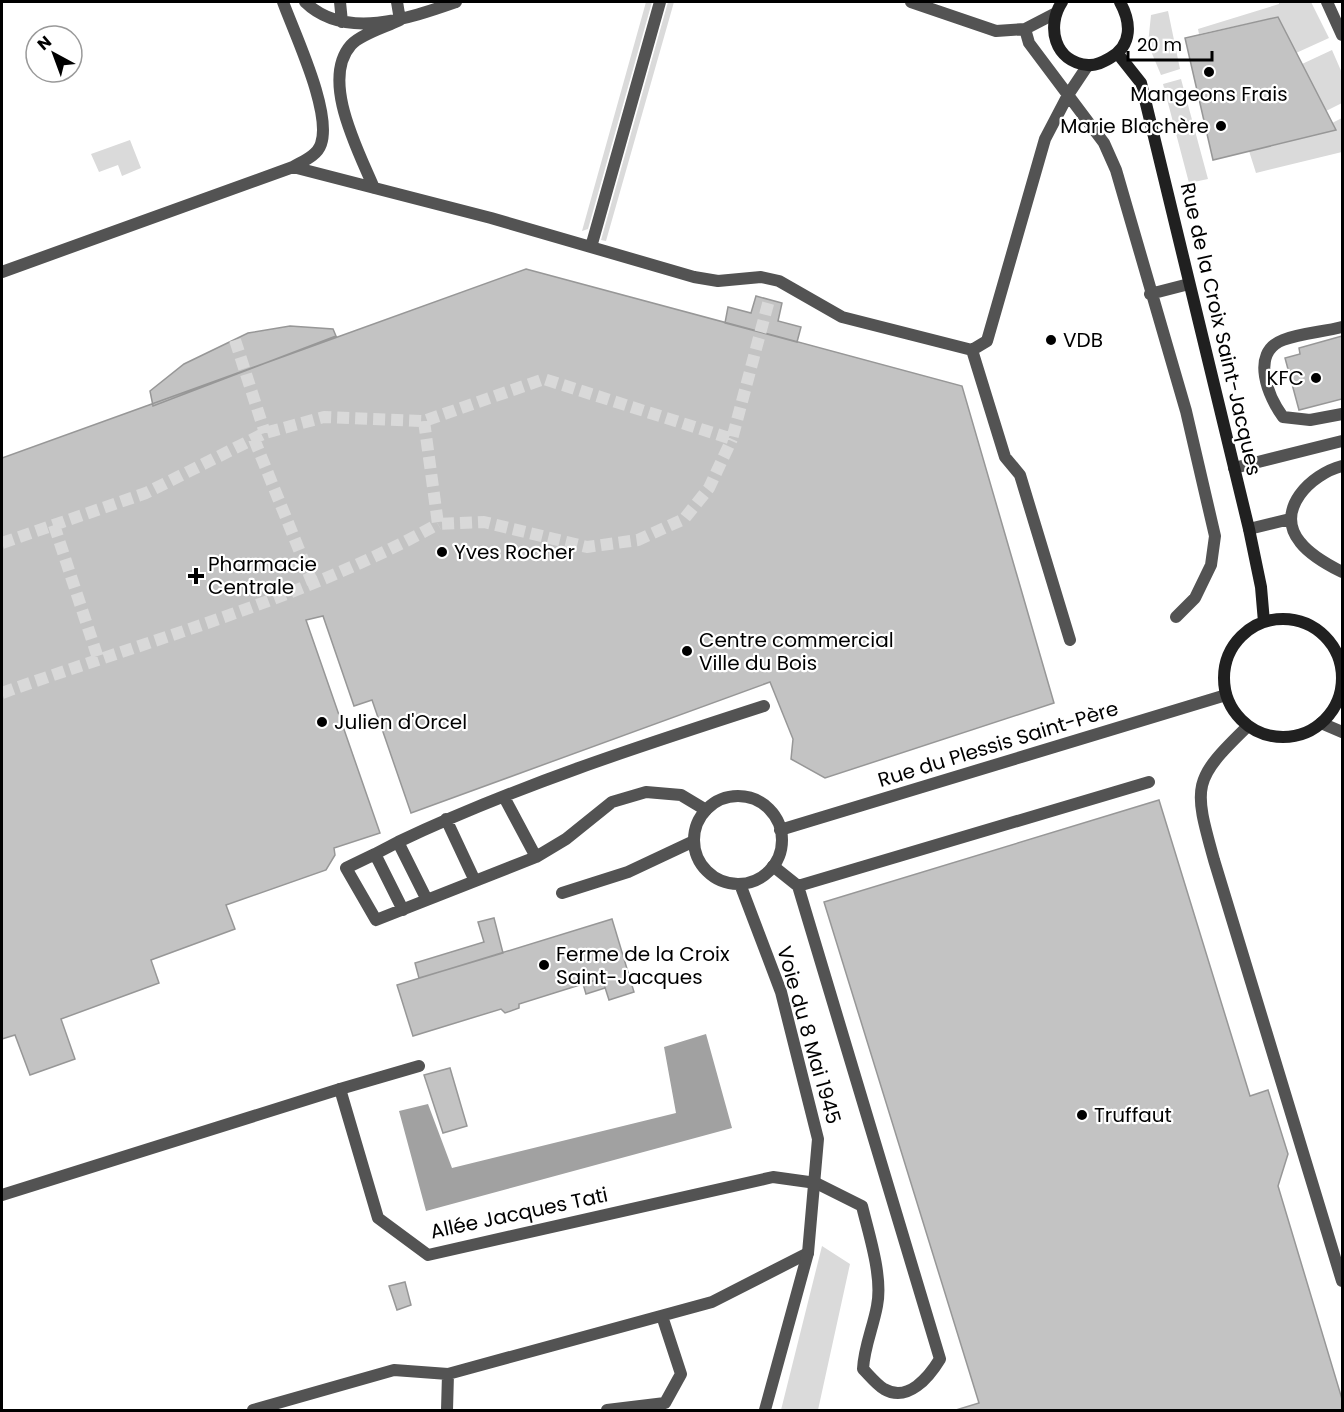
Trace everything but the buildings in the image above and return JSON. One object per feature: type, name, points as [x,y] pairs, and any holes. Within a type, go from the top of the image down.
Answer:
[{"type":"street","points":[[2,272],[310,158],[320,145],[324,123],[317,94],[283,2]]},
{"type":"street","points":[[305,2],[342,22],[400,20]]},
{"type":"street","points":[[340,2],[342,22]]},
{"type":"street","points":[[397,2],[400,20]]},
{"type":"street","points":[[374,188],[339,94],[344,56],[352,43],[438,5],[456,2]]},
{"type":"street","points":[[591,247],[660,2]]},
{"type":"street","points":[[910,2],[996,31],[1025,29],[1054,14],[1062,2]]},
{"type":"street","points":[[1054,14],[1053,31],[1058,48],[1071,60],[1088,65],[1101,64],[1118,54],[1129,31],[1128,15],[1120,2]]},
{"type":"street","points":[[1328,2],[1342,35]]},
{"type":"street","points":[[1025,29],[1029,43],[1104,143],[1116,170],[1150,294],[1186,411],[1215,536],[1211,565],[1195,598],[1176,617]]},
{"type":"street","name":"Rue de la Croix Saint-Jacques","points":[[1118,54],[1141,83],[1249,529],[1261,587],[1264,622]]},
{"type":"street","points":[[293,166],[718,281],[761,277],[779,281],[842,317],[972,350],[987,341],[1045,139],[1068,95],[1088,65]]},
{"type":"street","points":[[1150,294],[1189,284]]},
{"type":"street","points":[[1342,327],[1281,341],[1271,350],[1265,360],[1263,374],[1276,408],[1283,417],[1310,420],[1342,414]]},
{"type":"street","points":[[972,350],[1005,457],[1020,475],[1070,640]]},
{"type":"street","points":[[1234,468],[1342,441]]},
{"type":"street","points":[[1342,466],[1315,478],[1293,506],[1290,519],[1299,542],[1327,564],[1342,572]]},
{"type":"street","points":[[1249,529],[1290,519]]},
{"type":"street","points":[[1280,619],[1303,623],[1324,635],[1338,650],[1342,678],[1338,709],[1310,731],[1285,737],[1265,734],[1248,726],[1239,717],[1227,695],[1224,680],[1230,651],[1245,634],[1264,622],[1280,619]]},
{"type":"street","name":"Rue du Plessis Saint-Père","points":[[780,830],[1227,695]]},
{"type":"street","points":[[706,810],[681,795],[646,792],[612,802],[566,839],[536,857],[376,920],[346,868],[446,819],[618,753],[764,706]]},
{"type":"street","points":[[1321,723],[1342,732]]},
{"type":"street","points":[[1248,726],[1221,751],[1202,779],[1199,799],[1217,870],[1342,1281]]},
{"type":"street","points":[[773,866],[798,886],[1149,782]]},
{"type":"street","points":[[739,796],[753,799],[775,816],[780,830],[779,855],[773,866],[753,882],[726,883],[703,868],[696,855],[694,841],[696,827],[706,810],[725,798],[739,796]]},
{"type":"street","points":[[504,797],[536,857]]},
{"type":"street","points":[[446,819],[476,881]]},
{"type":"street","points":[[562,893],[628,872],[694,841]]},
{"type":"street","points":[[398,842],[427,900]]},
{"type":"street","points":[[375,854],[403,910]]},
{"type":"street","name":"Voie du 8 Mai 1945","points":[[740,884],[781,992],[818,1139],[816,1183],[808,1253],[765,1410]]},
{"type":"street","name":"Allée Jacques Tati","points":[[340,1089],[378,1218],[428,1255],[773,1177],[816,1183],[862,1206],[875,1259],[878,1305],[864,1347],[863,1369],[885,1390],[905,1392],[927,1381],[940,1359],[798,886]]},
{"type":"street","points":[[2,1196],[419,1066]]},
{"type":"street","points":[[253,1410],[394,1370],[447,1374],[712,1302],[808,1253]]},
{"type":"street","points":[[607,1410],[665,1403],[681,1374],[662,1316]]},
{"type":"street","points":[[447,1374],[447,1410]]},
{"type":"shaded area","points":[[646,2],[652,2],[588,229],[582,231]]},
{"type":"shaded area","points":[[668,2],[674,2],[606,241],[601,240]]},
{"type":"shaded area","points":[[1279,2],[1311,2],[1329,38],[1296,53],[1278,17],[1199,34],[1198,29],[1279,4]]},
{"type":"shaded area","points":[[1168,11],[1180,69],[1161,75],[1148,44],[1151,15]]},
{"type":"shaded area","points":[[1332,50],[1342,73],[1342,103],[1326,111],[1302,64]]},
{"type":"shaded area","points":[[1181,79],[1208,179],[1189,183],[1163,84]]},
{"type":"shaded area","points":[[1342,118],[1342,152],[1256,173],[1249,151],[1335,130],[1332,123]]},
{"type":"shaded area","points":[[130,140],[141,168],[122,176],[118,165],[99,172],[91,154]]},
{"type":"shaded area","points":[[706,1034],[732,1128],[426,1211],[399,1111],[428,1104],[452,1168],[676,1113],[664,1047]]},
{"type":"shaded area","points":[[822,1246],[850,1264],[818,1410],[781,1410]]},
{"type":"tunnel","points":[[2,543],[146,493],[265,433],[324,417],[424,421],[544,379],[732,439],[769,300]]},
{"type":"tunnel","points":[[235,340],[265,433]]},
{"type":"tunnel","points":[[424,421],[438,524],[484,522],[587,547],[638,540],[684,519],[709,488],[732,439]]},
{"type":"tunnel","points":[[254,439],[313,584]]},
{"type":"tunnel","points":[[2,693],[279,597],[387,551],[438,524]]},
{"type":"tunnel","points":[[54,525],[98,658]]},
{"type":"place","name":"Mangeons Frais","points":[[1209,72]]},
{"type":"place","name":"Marie Blachère","points":[[1221,126]]},
{"type":"place","name":"VDB","points":[[1051,340]]},
{"type":"place","name":"KFC","points":[[1316,378]]},
{"type":"place","name":"Yves Rocher","points":[[442,552]]},
{"type":"place","name":"Pharmacie Centrale","points":[[196,576]]},
{"type":"place","name":"Centre commercial Ville du Bois","points":[[687,651]]},
{"type":"place","name":"Julien d'Orcel","points":[[322,722]]},
{"type":"place","name":"Ferme de la Croix Saint-Jacques","points":[[544,965]]},
{"type":"place","name":"Truffaut","points":[[1082,1115]]}]
